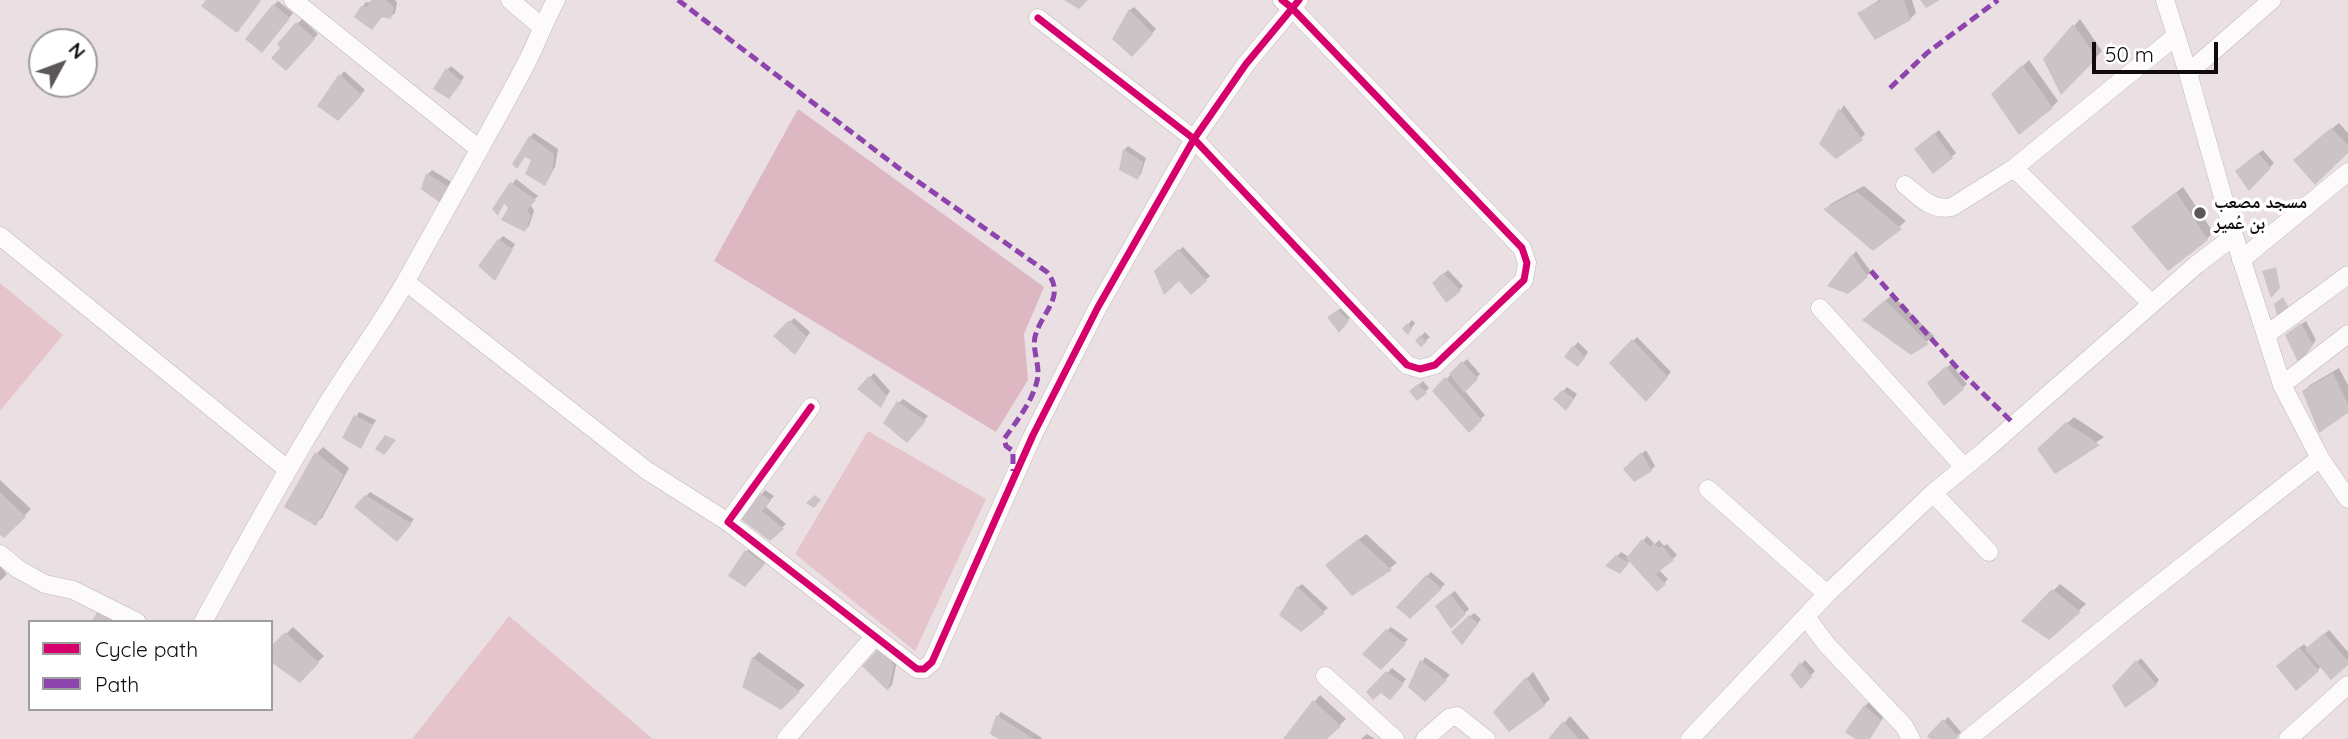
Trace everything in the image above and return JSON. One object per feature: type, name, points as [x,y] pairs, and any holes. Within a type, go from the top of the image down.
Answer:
[{"type":"street","points":[[293,0],[479,149]]},
{"type":"street","points":[[510,0],[542,27]]},
{"type":"street","points":[[204,620],[287,469],[405,282],[528,59],[556,0]]},
{"type":"street","points":[[2165,0],[2241,260],[2282,385],[2320,458],[2348,499]]},
{"type":"street","points":[[2188,73],[2272,0]]},
{"type":"street","points":[[405,282],[646,470],[728,522],[916,669],[924,669],[932,662],[1033,435],[1098,307],[1194,139],[1291,3],[1522,248],[1527,263],[1524,280],[1434,365],[1420,369],[1407,365],[1194,139],[1038,18]]},
{"type":"street","points":[[1905,185],[1933,208],[1951,208],[2014,168],[2176,36]]},
{"type":"street","points":[[2014,168],[2151,303]]},
{"type":"street","points":[[2241,260],[2348,172]]},
{"type":"street","points":[[0,236],[287,469]]},
{"type":"street","points":[[1690,739],[1827,594],[1933,493],[2151,303],[2234,236]]},
{"type":"street","points":[[2266,335],[2348,275]]},
{"type":"street","points":[[1820,308],[1963,466]]},
{"type":"street","points":[[2282,385],[2348,334]]},
{"type":"street","points":[[728,522],[811,407]]},
{"type":"street","points":[[1968,739],[2320,458]]},
{"type":"street","points":[[1708,489],[1827,594]]},
{"type":"street","points":[[1933,493],[1989,552]]},
{"type":"street","points":[[0,554],[18,569],[44,584],[73,590],[133,620]]},
{"type":"street","points":[[1807,617],[1827,645],[1904,726],[1911,739]]},
{"type":"street","points":[[786,739],[875,636]]},
{"type":"street","points":[[1325,677],[1395,739]]},
{"type":"street","points":[[2288,739],[2348,685]]},
{"type":"street","points":[[1425,739],[1448,718],[1457,716],[1486,739]]},
{"type":"shaded area","points":[[798,109],[1044,287],[1024,334],[1028,380],[996,432],[714,261]]},
{"type":"shaded area","points":[[0,283],[63,335],[0,411]]},
{"type":"shaded area","points":[[868,431],[986,499],[915,651],[795,554]]},
{"type":"shaded area","points":[[509,616],[653,739],[412,739]]},
{"type":"building","points":[[206,0],[261,1],[237,33],[201,6]]},
{"type":"building","points":[[371,0],[386,0],[394,7],[391,19],[382,17],[372,30],[354,17],[361,6],[367,7]]},
{"type":"building","points":[[1064,0],[1088,0],[1079,9]]},
{"type":"building","points":[[1882,0],[1904,0],[1911,20],[1875,40],[1857,13]]},
{"type":"building","points":[[1920,0],[1940,0],[1926,8]]},
{"type":"building","points":[[273,4],[290,18],[262,53],[245,39]]},
{"type":"building","points":[[1129,9],[1153,34],[1132,57],[1112,39]]},
{"type":"building","points":[[296,22],[315,39],[286,71],[271,58],[280,48],[277,44]]},
{"type":"building","points":[[2073,24],[2097,58],[2061,95],[2043,59]]},
{"type":"building","points":[[2022,65],[2053,108],[2019,135],[1991,94]]},
{"type":"building","points":[[446,68],[462,82],[449,99],[433,89]]},
{"type":"building","points":[[339,74],[362,95],[338,121],[317,106]]},
{"type":"building","points":[[1839,108],[1863,140],[1836,159],[1819,144]]},
{"type":"building","points":[[2331,128],[2348,145],[2348,153],[2315,185],[2293,160]]},
{"type":"building","points":[[1934,133],[1953,158],[1933,174],[1914,149]]},
{"type":"building","points":[[529,136],[554,154],[552,173],[545,186],[525,174],[531,160],[525,157],[517,169],[512,164]]},
{"type":"building","points":[[1123,149],[1143,162],[1138,180],[1119,170]]},
{"type":"building","points":[[2258,153],[2271,168],[2249,191],[2235,171]]},
{"type":"building","points":[[426,173],[450,188],[443,205],[421,189]]},
{"type":"building","points":[[510,182],[536,200],[527,210],[531,216],[525,232],[501,220],[508,208],[504,203],[498,216],[492,209]]},
{"type":"building","points":[[1857,192],[1902,229],[1873,251],[1823,209]]},
{"type":"building","points":[[2176,192],[2208,240],[2168,271],[2131,227]]},
{"type":"building","points":[[498,239],[513,249],[495,281],[478,266]]},
{"type":"building","points":[[1178,249],[1207,281],[1191,295],[1179,281],[1164,295],[1154,271]]},
{"type":"building","points":[[1852,254],[1868,277],[1848,294],[1827,286]]},
{"type":"building","points":[[2276,267],[2280,288],[2271,298],[2262,271]]},
{"type":"building","points":[[1443,273],[1461,291],[1446,303],[1432,283]]},
{"type":"building","points":[[2283,297],[2290,310],[2278,319],[2274,304]]},
{"type":"building","points":[[1885,300],[1929,344],[1911,355],[1862,320]]},
{"type":"building","points":[[1338,310],[1349,321],[1339,333],[1327,317]]},
{"type":"building","points":[[789,320],[807,337],[795,355],[773,336]]},
{"type":"building","points":[[1407,323],[1412,328],[1408,335],[1402,329]]},
{"type":"building","points":[[2301,323],[2313,345],[2299,364],[2285,335]]},
{"type":"building","points":[[1420,335],[1427,342],[1421,347],[1415,341]]},
{"type":"building","points":[[1632,339],[1668,377],[1646,402],[1609,363]]},
{"type":"building","points":[[1573,345],[1585,357],[1578,367],[1564,357]]},
{"type":"building","points":[[1462,361],[1478,379],[1464,393],[1449,374]]},
{"type":"building","points":[[1946,366],[1964,389],[1944,406],[1927,383]]},
{"type":"building","points":[[2333,373],[2348,404],[2348,413],[2319,433],[2302,391]]},
{"type":"building","points":[[869,376],[887,396],[881,408],[857,389]]},
{"type":"building","points":[[1445,377],[1482,420],[1469,433],[1432,391]]},
{"type":"building","points":[[1418,384],[1427,393],[1417,401],[1409,391]]},
{"type":"building","points":[[1562,390],[1574,399],[1566,411],[1553,399]]},
{"type":"building","points":[[897,401],[926,421],[907,443],[883,423]]},
{"type":"building","points":[[354,415],[373,425],[361,449],[342,438]]},
{"type":"building","points":[[2066,422],[2100,445],[2055,474],[2037,449]]},
{"type":"building","points":[[385,435],[396,440],[384,455],[375,449]]},
{"type":"building","points":[[315,452],[344,475],[316,526],[284,507]]},
{"type":"building","points":[[1641,452],[1652,471],[1634,482],[1623,469]]},
{"type":"building","points":[[0,492],[26,517],[4,538],[0,535]]},
{"type":"building","points":[[760,493],[771,501],[762,511],[784,529],[770,541],[741,519]]},
{"type":"building","points":[[365,495],[412,524],[397,542],[354,507]]},
{"type":"building","points":[[815,495],[821,500],[814,508],[806,503]]},
{"type":"building","points":[[1358,539],[1392,570],[1352,596],[1325,565]]},
{"type":"building","points":[[1642,539],[1650,547],[1653,543],[1659,548],[1662,546],[1674,560],[1656,574],[1666,584],[1657,592],[1626,558]]},
{"type":"building","points":[[745,550],[765,564],[745,587],[728,576]]},
{"type":"building","points":[[1616,555],[1629,563],[1620,574],[1605,566]]},
{"type":"building","points":[[1426,575],[1442,589],[1410,619],[1396,607]]},
{"type":"building","points":[[1297,586],[1325,613],[1301,632],[1279,615]]},
{"type":"building","points":[[2052,589],[2081,612],[2049,640],[2021,621]]},
{"type":"building","points":[[1450,594],[1466,614],[1451,629],[1435,606]]},
{"type":"building","points":[[98,611],[114,620],[92,620]]},
{"type":"building","points":[[1469,615],[1478,624],[1462,645],[1451,632]]},
{"type":"building","points":[[1386,629],[1406,644],[1381,670],[1362,654]]},
{"type":"building","points":[[285,632],[319,663],[300,683],[273,663],[273,644]]},
{"type":"building","points":[[2324,633],[2348,661],[2348,665],[2331,680],[2305,649]]},
{"type":"building","points":[[2299,647],[2319,671],[2296,691],[2276,666]]},
{"type":"building","points":[[879,648],[894,665],[888,691],[862,666]]},
{"type":"building","points":[[752,657],[800,692],[781,710],[742,687]]},
{"type":"building","points":[[1420,660],[1447,680],[1425,702],[1408,687]]},
{"type":"building","points":[[2136,660],[2157,685],[2125,708],[2112,686]]},
{"type":"building","points":[[1800,662],[1812,677],[1801,689],[1790,675]]},
{"type":"building","points":[[1386,671],[1404,684],[1390,700],[1381,693],[1373,700],[1366,692]]},
{"type":"building","points":[[1526,677],[1545,706],[1509,732],[1493,712]]},
{"type":"building","points":[[1313,700],[1341,726],[1327,739],[1283,739]]},
{"type":"building","points":[[1864,705],[1881,720],[1870,739],[1855,739],[1845,732]]},
{"type":"building","points":[[996,715],[1034,739],[999,739],[990,734]]},
{"type":"building","points":[[1943,719],[1958,737],[1930,739],[1927,736]]},
{"type":"building","points":[[1563,721],[1579,739],[1548,739]]},
{"type":"marked path","points":[[678,0],[900,169],[1047,272],[1052,281],[1054,297],[1035,337],[1038,370],[1035,389],[1004,439],[1006,446],[1013,451],[1013,471]]},
{"type":"marked path","points":[[1890,88],[1927,53],[1998,0]]},
{"type":"marked path","points":[[1871,271],[1960,371],[2014,424]]},
{"type":"cycle path","points":[[1038,18],[1194,139],[1407,365],[1420,369],[1435,365],[1524,280],[1527,263],[1522,248],[1282,0]]},
{"type":"cycle path","points":[[811,407],[728,522],[917,669],[924,669],[932,662],[1033,435],[1098,307],[1194,139],[1246,64],[1299,0]]},
{"type":"place","name":"مسجد مصعب بن عُمير","points":[[2200,213]]}]
